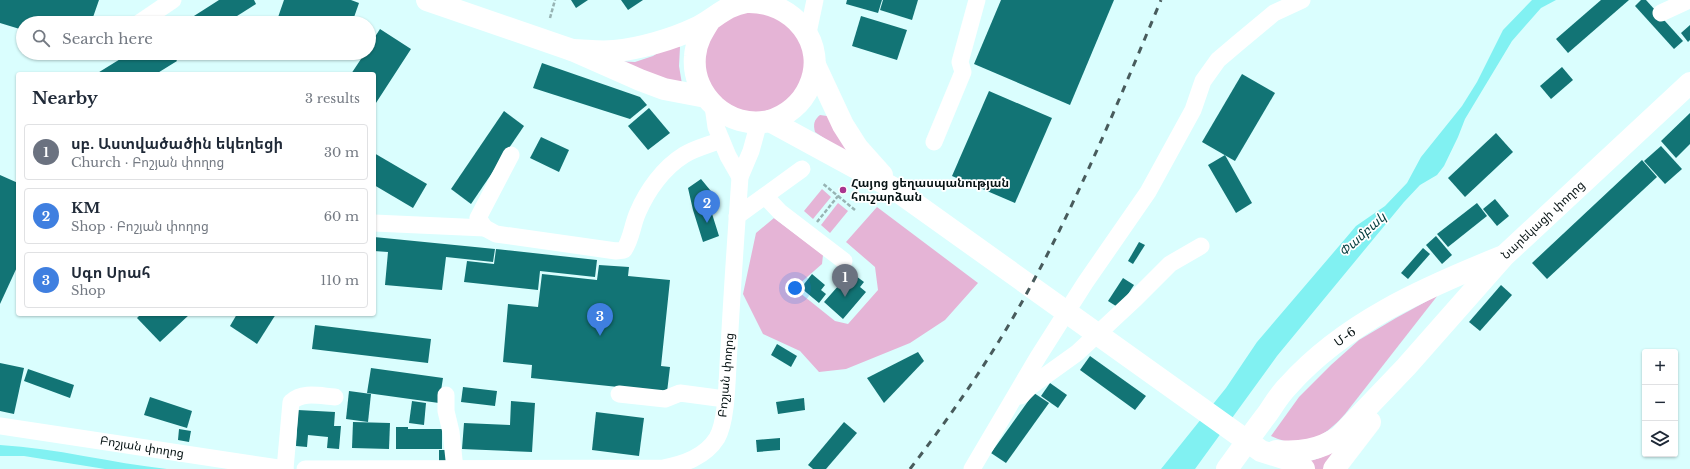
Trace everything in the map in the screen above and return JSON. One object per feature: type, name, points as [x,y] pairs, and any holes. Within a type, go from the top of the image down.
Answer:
[{"type":"highway","points":[[426,0],[572,50],[664,89],[710,102]]},
{"type":"highway","points":[[572,50],[613,52],[641,47],[695,28],[735,3],[757,1],[770,3],[782,7],[792,14],[801,23],[813,44],[815,65],[812,80],[806,94],[796,106],[784,115],[764,121],[749,122],[724,114],[710,102],[696,77],[695,55],[702,33],[710,20]]},
{"type":"highway","points":[[815,65],[843,125],[857,147],[894,188]]},
{"type":"highway","name":"Նարեկացի փողոց","points":[[1406,367],[1504,256],[1690,83]]},
{"type":"highway","points":[[764,121],[894,188],[1261,458],[1293,461],[1304,469]]},
{"type":"highway","name":"Մ-6","points":[[1227,469],[1287,386],[1312,361],[1383,311],[1409,296],[1504,256]]},
{"type":"highway","name":"Մ-6","points":[[1261,458],[1312,450],[1327,445],[1339,437],[1406,367]]},
{"type":"highway","name":"Մ-6","points":[[1334,469],[1366,428],[1406,367]]},
{"type":"street","points":[[149,16],[173,0]]},
{"type":"street","points":[[808,33],[815,0]]},
{"type":"street","points":[[934,142],[963,72],[960,62],[977,0]]},
{"type":"street","points":[[972,469],[1038,356],[1085,283],[1148,192],[1193,110],[1203,81],[1218,60],[1274,13],[1302,0]]},
{"type":"street","points":[[1661,13],[1689,0]]},
{"type":"street","points":[[710,102],[721,140],[740,177]]},
{"type":"street","name":"Բոշյան փողոց","points":[[305,469],[663,468],[694,459],[706,450],[717,438],[722,425],[740,177],[764,121]]},
{"type":"street","points":[[376,223],[485,228],[496,234],[616,251],[624,250],[629,242],[638,212],[656,181],[672,164],[684,155],[721,140]]},
{"type":"street","points":[[485,228],[478,218],[511,155]]},
{"type":"street","points":[[737,216],[802,169]]},
{"type":"street","points":[[764,196],[780,212],[844,261]]},
{"type":"street","points":[[1008,409],[1031,386],[1077,353],[1170,264],[1201,246]]},
{"type":"street","points":[[619,394],[665,399],[680,393],[725,399]]},
{"type":"street","points":[[285,469],[291,402],[297,397],[305,395],[335,397]]},
{"type":"street","points":[[446,395],[446,411],[451,432],[455,469]]},
{"type":"street","name":"Բոշյան փողոց","points":[[0,426],[285,469]]},
{"type":"path","points":[[550,18],[555,0]]},
{"type":"path","points":[[822,183],[855,210]]},
{"type":"path","points":[[807,233],[838,196]]},
{"type":"shaded area","points":[[754,12],[774,16],[790,27],[801,43],[805,63],[801,83],[790,99],[774,110],[754,114],[734,110],[718,99],[707,83],[703,63],[707,43],[718,27],[734,16]]},
{"type":"shaded area","points":[[672,44],[677,44],[680,47],[679,66],[682,84],[613,61],[635,62],[653,56]]},
{"type":"shaded area","points":[[820,115],[827,116],[855,159],[815,132],[814,122]]},
{"type":"shaded area","points":[[822,189],[831,197],[813,219],[804,211]]},
{"type":"shaded area","points":[[838,203],[848,211],[830,233],[821,225]]},
{"type":"shaded area","points":[[877,207],[978,283],[945,320],[910,343],[846,369],[819,372],[800,351],[763,334],[743,294],[756,233],[774,218],[823,255],[822,264],[798,285],[800,293],[835,321],[848,324],[878,290],[875,267],[846,242]]},
{"type":"shaded area","points":[[1438,295],[1345,414],[1329,429],[1321,435],[1302,442],[1292,442],[1271,436],[1299,397],[1359,340]]},
{"type":"shaded area","points":[[1340,446],[1326,469],[1312,469],[1303,462],[1323,457]]},
{"type":"water","name":"Փամբակ","points":[[1532,0],[1556,0],[1541,8],[1512,41],[1465,119],[1444,166],[1437,175],[1420,185],[1404,202],[1277,356],[1195,469],[1161,469],[1226,388],[1257,342],[1356,226],[1385,206],[1407,183],[1421,157],[1462,106],[1477,82],[1503,30]]},
{"type":"water","points":[[0,445],[63,452],[167,469],[105,469],[24,456],[0,456]]},
{"type":"building","points":[[0,0],[99,0],[93,16],[16,16],[16,28],[0,23]]},
{"type":"building","points":[[219,0],[254,0],[256,4],[237,16],[194,16]]},
{"type":"building","points":[[284,0],[351,0],[359,3],[354,16],[278,16]]},
{"type":"building","points":[[571,0],[588,0],[576,8]]},
{"type":"building","points":[[621,0],[643,0],[628,10]]},
{"type":"building","points":[[847,0],[882,0],[878,13],[846,4]]},
{"type":"building","points":[[883,0],[918,0],[912,20],[880,10]]},
{"type":"building","points":[[1001,0],[1114,0],[1070,105],[974,64]]},
{"type":"building","points":[[1601,0],[1629,0],[1568,53],[1556,39]]},
{"type":"building","points":[[1641,0],[1646,0],[1683,41],[1674,49],[1635,6]]},
{"type":"building","points":[[861,16],[907,30],[897,60],[852,46]]},
{"type":"building","points":[[1690,25],[1690,40],[1688,42],[1681,33]]},
{"type":"building","points":[[380,29],[411,49],[376,103],[376,72],[352,72],[360,60],[376,60],[376,35]]},
{"type":"building","points":[[119,60],[177,61],[159,72],[99,72]]},
{"type":"building","points":[[542,63],[640,97],[647,105],[630,119],[533,88]]},
{"type":"building","points":[[1562,67],[1573,80],[1551,99],[1540,86]]},
{"type":"building","points":[[1242,74],[1275,93],[1235,161],[1202,142]]},
{"type":"building","points":[[989,91],[1052,118],[1015,203],[952,176]]},
{"type":"building","points":[[649,108],[670,133],[648,150],[628,126]]},
{"type":"building","points":[[504,111],[524,126],[471,204],[451,189]]},
{"type":"building","points":[[1690,113],[1690,144],[1676,158],[1661,141]]},
{"type":"building","points":[[1496,133],[1513,152],[1465,197],[1448,178]]},
{"type":"building","points":[[541,137],[569,150],[559,172],[530,158]]},
{"type":"building","points":[[1661,146],[1682,169],[1665,184],[1644,161]]},
{"type":"building","points":[[376,154],[427,184],[413,208],[376,186]]},
{"type":"building","points":[[1225,155],[1252,203],[1236,213],[1208,165]]},
{"type":"building","points":[[1642,160],[1657,177],[1547,279],[1532,263]]},
{"type":"building","points":[[0,175],[16,182],[16,269],[0,304]]},
{"type":"building","points":[[701,179],[715,196],[708,201],[719,236],[703,242],[688,188]]},
{"type":"building","points":[[1495,199],[1509,216],[1497,226],[1483,209]]},
{"type":"building","points":[[1477,203],[1487,216],[1448,247],[1437,234]]},
{"type":"building","points":[[1436,236],[1452,255],[1442,264],[1426,245]]},
{"type":"building","points":[[376,237],[495,249],[493,262],[446,257],[442,290],[385,285],[388,252],[376,251]]},
{"type":"building","points":[[1139,242],[1145,245],[1133,264],[1128,261]]},
{"type":"building","points":[[1423,248],[1430,254],[1408,279],[1401,273]]},
{"type":"building","points":[[496,249],[597,260],[595,277],[540,271],[538,290],[464,282],[467,261],[494,264]]},
{"type":"building","points":[[599,265],[629,267],[628,276],[670,280],[661,366],[670,367],[667,392],[531,378],[532,365],[503,362],[508,304],[538,307],[542,274],[597,280]]},
{"type":"building","points":[[812,274],[825,285],[821,290],[826,294],[819,303],[801,288]]},
{"type":"building","points":[[847,276],[852,280],[856,276],[864,282],[860,287],[866,292],[843,319],[824,302]]},
{"type":"building","points":[[1123,278],[1134,285],[1119,308],[1108,301]]},
{"type":"building","points":[[1501,285],[1512,295],[1480,331],[1469,322]]},
{"type":"building","points":[[139,316],[188,316],[160,342],[137,318]]},
{"type":"building","points":[[236,316],[275,316],[257,344],[230,326]]},
{"type":"building","points":[[315,325],[431,339],[428,363],[312,349]]},
{"type":"building","points":[[777,344],[797,356],[791,367],[771,355]]},
{"type":"building","points":[[918,352],[924,361],[884,403],[867,378]]},
{"type":"building","points":[[1090,356],[1146,396],[1135,410],[1080,370]]},
{"type":"building","points":[[0,363],[24,368],[14,414],[0,411]]},
{"type":"building","points":[[371,368],[443,378],[439,403],[367,393]]},
{"type":"building","points":[[28,369],[74,385],[70,398],[24,381]]},
{"type":"building","points":[[1050,383],[1067,395],[1058,408],[1041,396]]},
{"type":"building","points":[[463,387],[497,391],[495,406],[461,402]]},
{"type":"building","points":[[349,391],[371,394],[368,422],[346,419]]},
{"type":"building","points":[[1034,393],[1049,403],[1006,463],[991,453]]},
{"type":"building","points":[[150,397],[192,411],[187,428],[144,415]]},
{"type":"building","points":[[804,398],[805,410],[778,414],[776,402]]},
{"type":"building","points":[[412,401],[426,403],[424,425],[409,423]]},
{"type":"building","points":[[511,401],[535,403],[532,452],[462,449],[464,423],[510,425]]},
{"type":"building","points":[[298,410],[335,412],[334,426],[341,426],[339,449],[327,448],[328,437],[308,435],[307,447],[296,446]]},
{"type":"building","points":[[596,412],[644,418],[639,456],[592,450]]},
{"type":"building","points":[[353,422],[390,423],[389,449],[352,448]]},
{"type":"building","points":[[844,422],[857,433],[826,469],[813,469],[808,465]]},
{"type":"building","points":[[396,427],[408,427],[408,429],[442,429],[442,449],[396,449]]},
{"type":"building","points":[[179,429],[191,431],[189,442],[178,440]]},
{"type":"building","points":[[780,438],[780,450],[757,452],[756,440]]},
{"type":"building","points":[[439,450],[451,450],[451,461],[439,461]]},
{"type":"railway","points":[[910,469],[953,411],[980,371],[1006,330],[1038,272],[1058,234],[1094,157],[1161,0]]},
{"type":"place","name":"Հայոց ցեղասպանության հուշարձան","points":[[843,190]]},
{"type":"place","name":"KM","points":[[707,223]]},
{"type":"place","name":"սբ. Աստվածածին եկեղեցի","points":[[845,297]]},
{"type":"place","name":"Սգո Սրահ","points":[[600,336]]}]
